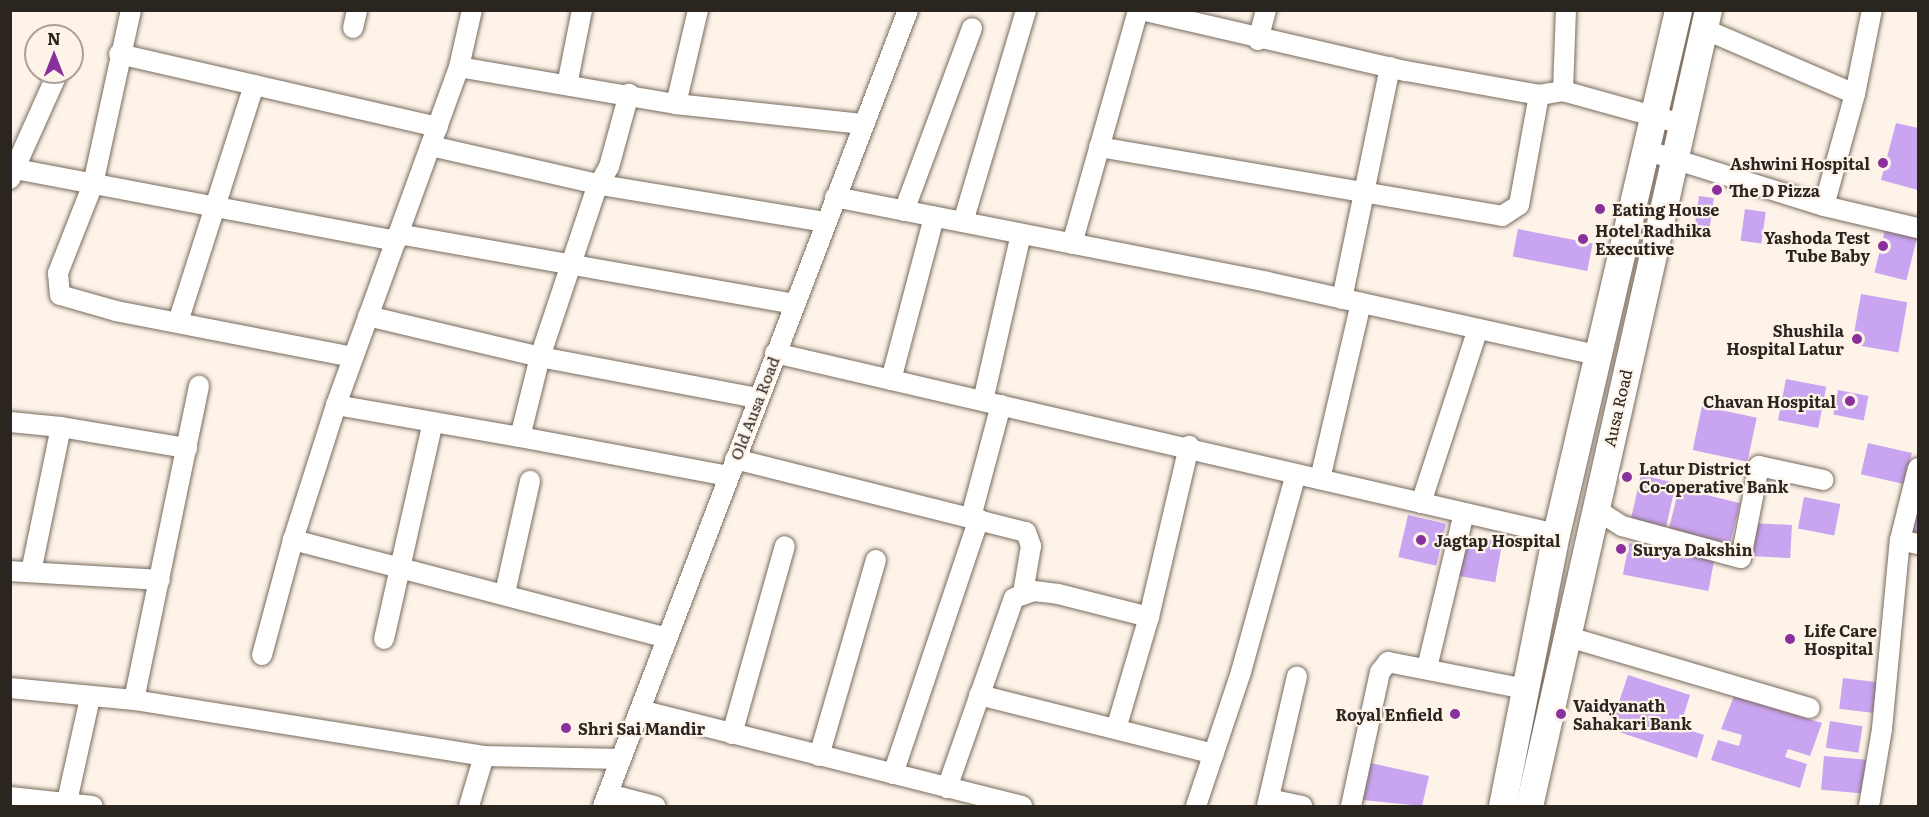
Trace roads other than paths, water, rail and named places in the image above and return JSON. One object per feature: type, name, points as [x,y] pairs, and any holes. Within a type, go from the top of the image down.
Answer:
[{"type":"main road","points":[[1502,807],[1556,534],[1678,10]]},
{"type":"main road","name":"Ausa Road","points":[[1529,807],[1565,636],[1706,20]]},
{"type":"street","points":[[130,10],[93,184],[58,273],[57,290],[67,299],[353,357]]},
{"type":"street","points":[[262,656],[293,540],[336,405],[459,67],[472,10]]},
{"type":"street","points":[[567,85],[582,10]]},
{"type":"street","points":[[676,104],[698,10]]},
{"type":"street","points":[[963,222],[1026,10]]},
{"type":"street","points":[[1072,244],[1139,10],[1257,40],[1390,67],[1539,95],[1563,91],[1653,114],[1682,124]]},
{"type":"street","points":[[1257,40],[1266,10]]},
{"type":"street","points":[[1563,91],[1566,10]]},
{"type":"street","points":[[1824,206],[1855,94],[1872,10]]},
{"type":"street","name":"Old Ausa Road","points":[[606,800],[835,197],[902,12]]},
{"type":"street","points":[[1706,20],[1855,94]]},
{"type":"street","points":[[904,211],[972,28]]},
{"type":"street","points":[[119,54],[438,127]]},
{"type":"street","points":[[459,67],[629,94],[676,104],[862,124]]},
{"type":"street","points":[[1320,479],[1352,301],[1366,194],[1390,67]]},
{"type":"street","points":[[52,84],[12,172],[397,237],[571,263],[794,304]]},
{"type":"street","points":[[178,322],[254,85]]},
{"type":"street","points":[[520,437],[540,357],[571,263],[601,185],[629,94]]},
{"type":"street","points":[[1099,147],[1489,216],[1512,214],[1519,205],[1539,95]]},
{"type":"street","points":[[431,146],[601,185],[825,222]]},
{"type":"street","points":[[1645,150],[1824,206],[1918,228]]},
{"type":"street","points":[[835,197],[1352,301],[1597,355]]},
{"type":"street","points":[[891,380],[934,217]]},
{"type":"street","points":[[893,774],[975,518],[1021,234]]},
{"type":"street","points":[[368,316],[540,357],[757,399]]},
{"type":"street","points":[[1422,503],[1478,328]]},
{"type":"street","points":[[775,353],[1189,446],[1296,474],[1556,534]]},
{"type":"street","points":[[134,700],[199,386]]},
{"type":"street","points":[[336,405],[520,437],[731,467],[975,518],[1026,532],[1030,538],[1023,593],[1008,609],[947,788]]},
{"type":"street","points":[[10,422],[61,427],[187,448]]},
{"type":"street","points":[[384,639],[433,422]]},
{"type":"street","points":[[31,572],[61,427]]},
{"type":"street","points":[[1116,729],[1149,617],[1189,446]]},
{"type":"street","points":[[1594,508],[1622,526],[1741,558],[1759,466],[1824,480]]},
{"type":"street","points":[[1869,807],[1918,468]]},
{"type":"street","points":[[1197,807],[1296,474]]},
{"type":"street","points":[[505,593],[530,481]]},
{"type":"street","points":[[1427,668],[1464,513]]},
{"type":"street","points":[[293,540],[401,565],[667,638]]},
{"type":"street","points":[[732,734],[785,546]]},
{"type":"street","points":[[819,756],[876,560]]},
{"type":"street","points":[[10,571],[160,580]]},
{"type":"street","points":[[1023,593],[1058,594],[1149,617]]},
{"type":"street","points":[[1565,636],[1810,708]]},
{"type":"street","points":[[1351,807],[1380,672],[1388,662],[1525,689]]},
{"type":"street","points":[[1297,676],[1268,803],[1302,807]]},
{"type":"street","points":[[10,688],[90,698],[134,700],[484,756],[621,759]]},
{"type":"street","points":[[979,695],[1214,754]]},
{"type":"street","points":[[67,804],[90,698]]},
{"type":"street","points":[[640,711],[1022,807]]},
{"type":"street","points":[[470,807],[484,756]]},
{"type":"street","points":[[10,797],[93,807]]},
{"type":"street","points":[[606,800],[655,807]]},
{"type":"place","name":"Ashwini Hospital","points":[[1883,163]]},
{"type":"place","name":"The D Pizza","points":[[1717,190]]},
{"type":"place","name":"Eating House","points":[[1600,209]]},
{"type":"place","name":"Hotel Radhika Executive","points":[[1583,239]]},
{"type":"place","name":"Yashoda Test Tube Baby","points":[[1883,246]]},
{"type":"place","name":"Shushila Hospital Latur","points":[[1857,339]]},
{"type":"place","name":"Chavan Hospital","points":[[1850,401]]},
{"type":"place","name":"Latur District Co-operative Bank","points":[[1627,477]]},
{"type":"place","name":"Jagtap Hospital","points":[[1421,540]]},
{"type":"place","name":"Surya Dakshin","points":[[1621,549]]},
{"type":"place","name":"Life Care Hospital","points":[[1790,639]]},
{"type":"place","name":"Royal Enfield","points":[[1455,714]]},
{"type":"place","name":"Vaidyanath Sahakari Bank","points":[[1561,714]]},
{"type":"place","name":"Shri Sai Mandir","points":[[566,728]]}]
